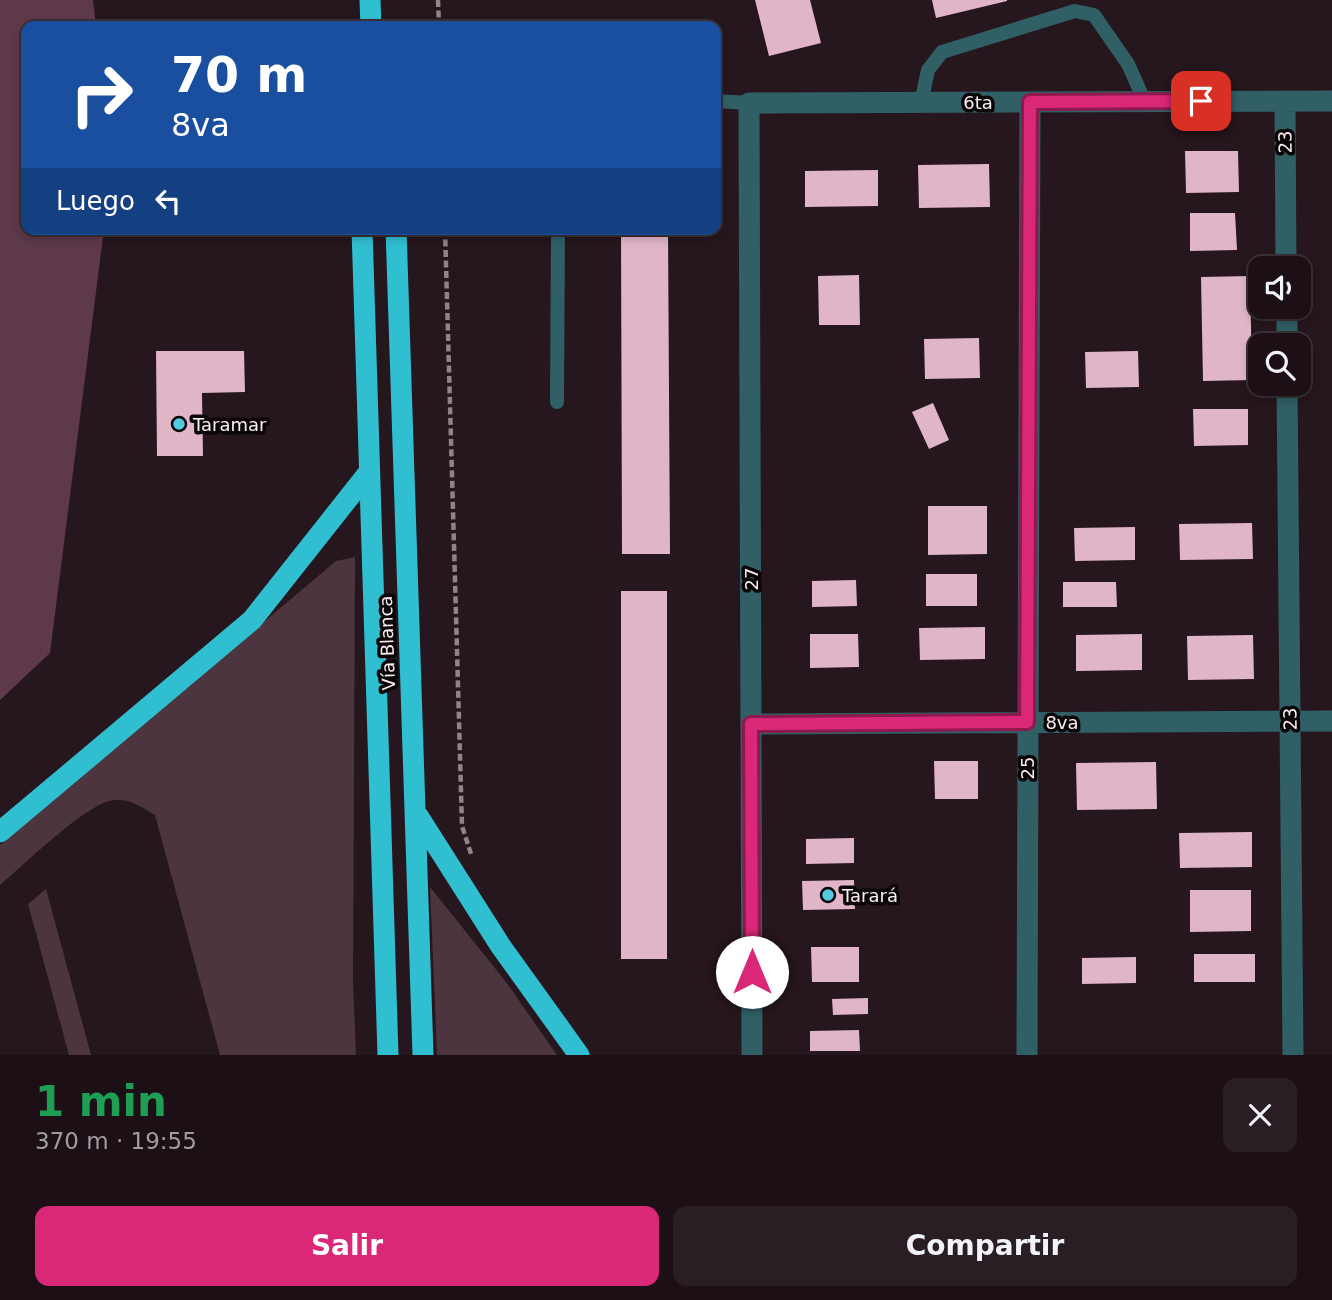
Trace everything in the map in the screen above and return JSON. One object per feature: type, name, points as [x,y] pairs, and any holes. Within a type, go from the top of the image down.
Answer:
[{"type":"highway","points":[[370,0],[371,21]]},
{"type":"highway","name":"Vía Blanca","points":[[362,235],[388,1055]]},
{"type":"highway","name":"Vía Blanca","points":[[396,235],[423,1055]]},
{"type":"highway","points":[[368,433],[403,433]]},
{"type":"highway","points":[[0,832],[252,620],[369,472]]},
{"type":"highway","points":[[416,814],[434,846],[500,945],[579,1055]]},
{"type":"street","name":"23","points":[[1285,101],[1286,256]]},
{"type":"street","name":"6ta","points":[[749,103],[1332,101]]},
{"type":"street","name":"25","points":[[1027,1055],[1030,102]]},
{"type":"street","name":"27","points":[[749,103],[752,1055]]},
{"type":"street","name":"23","points":[[1287,396],[1293,1055]]},
{"type":"street","name":"8va","points":[[751,724],[1332,721]]},
{"type":"lane","points":[[921,103],[928,70],[942,52],[1075,11],[1094,15],[1128,64],[1145,102]]},
{"type":"lane","points":[[721,101],[749,103]]},
{"type":"lane","points":[[557,402],[558,235]]},
{"type":"path","points":[[438,0],[439,21]]},
{"type":"path","points":[[445,235],[462,826],[475,866]]},
{"type":"shaded area","points":[[0,0],[93,0],[95,21],[21,21],[21,235],[103,235],[50,653],[0,700]]},
{"type":"shaded area","points":[[355,557],[353,981],[356,1055],[220,1055],[155,815],[134,803],[122,800],[97,806],[38,851],[0,885],[0,845],[336,561]]},
{"type":"shaded area","points":[[430,887],[506,982],[557,1055],[437,1055]]},
{"type":"shaded area","points":[[46,889],[91,1055],[69,1055],[28,904]]},
{"type":"building","points":[[755,0],[810,0],[821,43],[769,56]]},
{"type":"building","points":[[932,0],[1007,0],[1007,1],[936,18]]},
{"type":"building","points":[[1185,151],[1238,151],[1239,192],[1186,193]]},
{"type":"building","points":[[989,164],[990,207],[919,208],[918,165]]},
{"type":"building","points":[[878,170],[878,206],[805,207],[805,171]]},
{"type":"building","points":[[1190,213],[1235,213],[1237,250],[1190,251]]},
{"type":"building","points":[[621,235],[668,235],[670,554],[622,554]]},
{"type":"building","points":[[859,275],[860,325],[819,325],[818,276]]},
{"type":"building","points":[[1248,276],[1248,319],[1251,319],[1251,333],[1248,333],[1248,380],[1203,381],[1201,277]]},
{"type":"building","points":[[979,338],[980,378],[925,379],[924,339]]},
{"type":"building","name":"Taramar","points":[[156,351],[244,351],[245,392],[202,393],[203,456],[157,456]]},
{"type":"building","points":[[1138,351],[1139,387],[1086,388],[1085,352]]},
{"type":"building","points":[[933,403],[949,440],[929,449],[912,412]]},
{"type":"building","points":[[1193,409],[1248,409],[1248,445],[1194,446]]},
{"type":"building","points":[[928,506],[987,506],[987,554],[928,555]]},
{"type":"building","points":[[1252,523],[1253,559],[1180,560],[1179,524]]},
{"type":"building","points":[[1135,527],[1135,560],[1075,561],[1074,528]]},
{"type":"building","points":[[926,574],[977,574],[977,606],[926,606]]},
{"type":"building","points":[[856,580],[857,606],[812,607],[812,581]]},
{"type":"building","points":[[1063,582],[1116,582],[1117,607],[1063,607]]},
{"type":"building","points":[[621,591],[667,591],[667,959],[621,959]]},
{"type":"building","points":[[985,627],[985,659],[920,660],[919,628]]},
{"type":"building","points":[[810,634],[858,634],[859,667],[810,668]]},
{"type":"building","points":[[1142,634],[1142,670],[1076,671],[1076,635]]},
{"type":"building","points":[[1253,635],[1254,679],[1188,680],[1187,636]]},
{"type":"building","points":[[934,761],[978,761],[978,799],[935,799]]},
{"type":"building","points":[[1156,762],[1157,809],[1077,810],[1076,763]]},
{"type":"building","points":[[1252,832],[1252,867],[1180,868],[1179,833]]},
{"type":"building","points":[[854,838],[854,863],[806,864],[806,839]]},
{"type":"building","name":"Tarará","points":[[854,880],[855,909],[803,910],[802,881]]},
{"type":"building","points":[[1190,890],[1251,890],[1251,931],[1190,932]]},
{"type":"building","points":[[811,947],[859,947],[859,982],[812,982]]},
{"type":"building","points":[[1194,954],[1255,954],[1255,982],[1194,982]]},
{"type":"building","points":[[1136,957],[1136,983],[1082,984],[1082,958]]},
{"type":"building","points":[[868,998],[868,1014],[833,1015],[832,999]]},
{"type":"building","points":[[859,1030],[860,1051],[810,1051],[810,1031]]},
{"type":"place","name":"Taramar","points":[[179,424]]},
{"type":"place","name":"Tarará","points":[[828,895]]},
{"type":"route","points":[[752,972],[751,724],[1027,722],[1030,102],[1201,101]]}]
